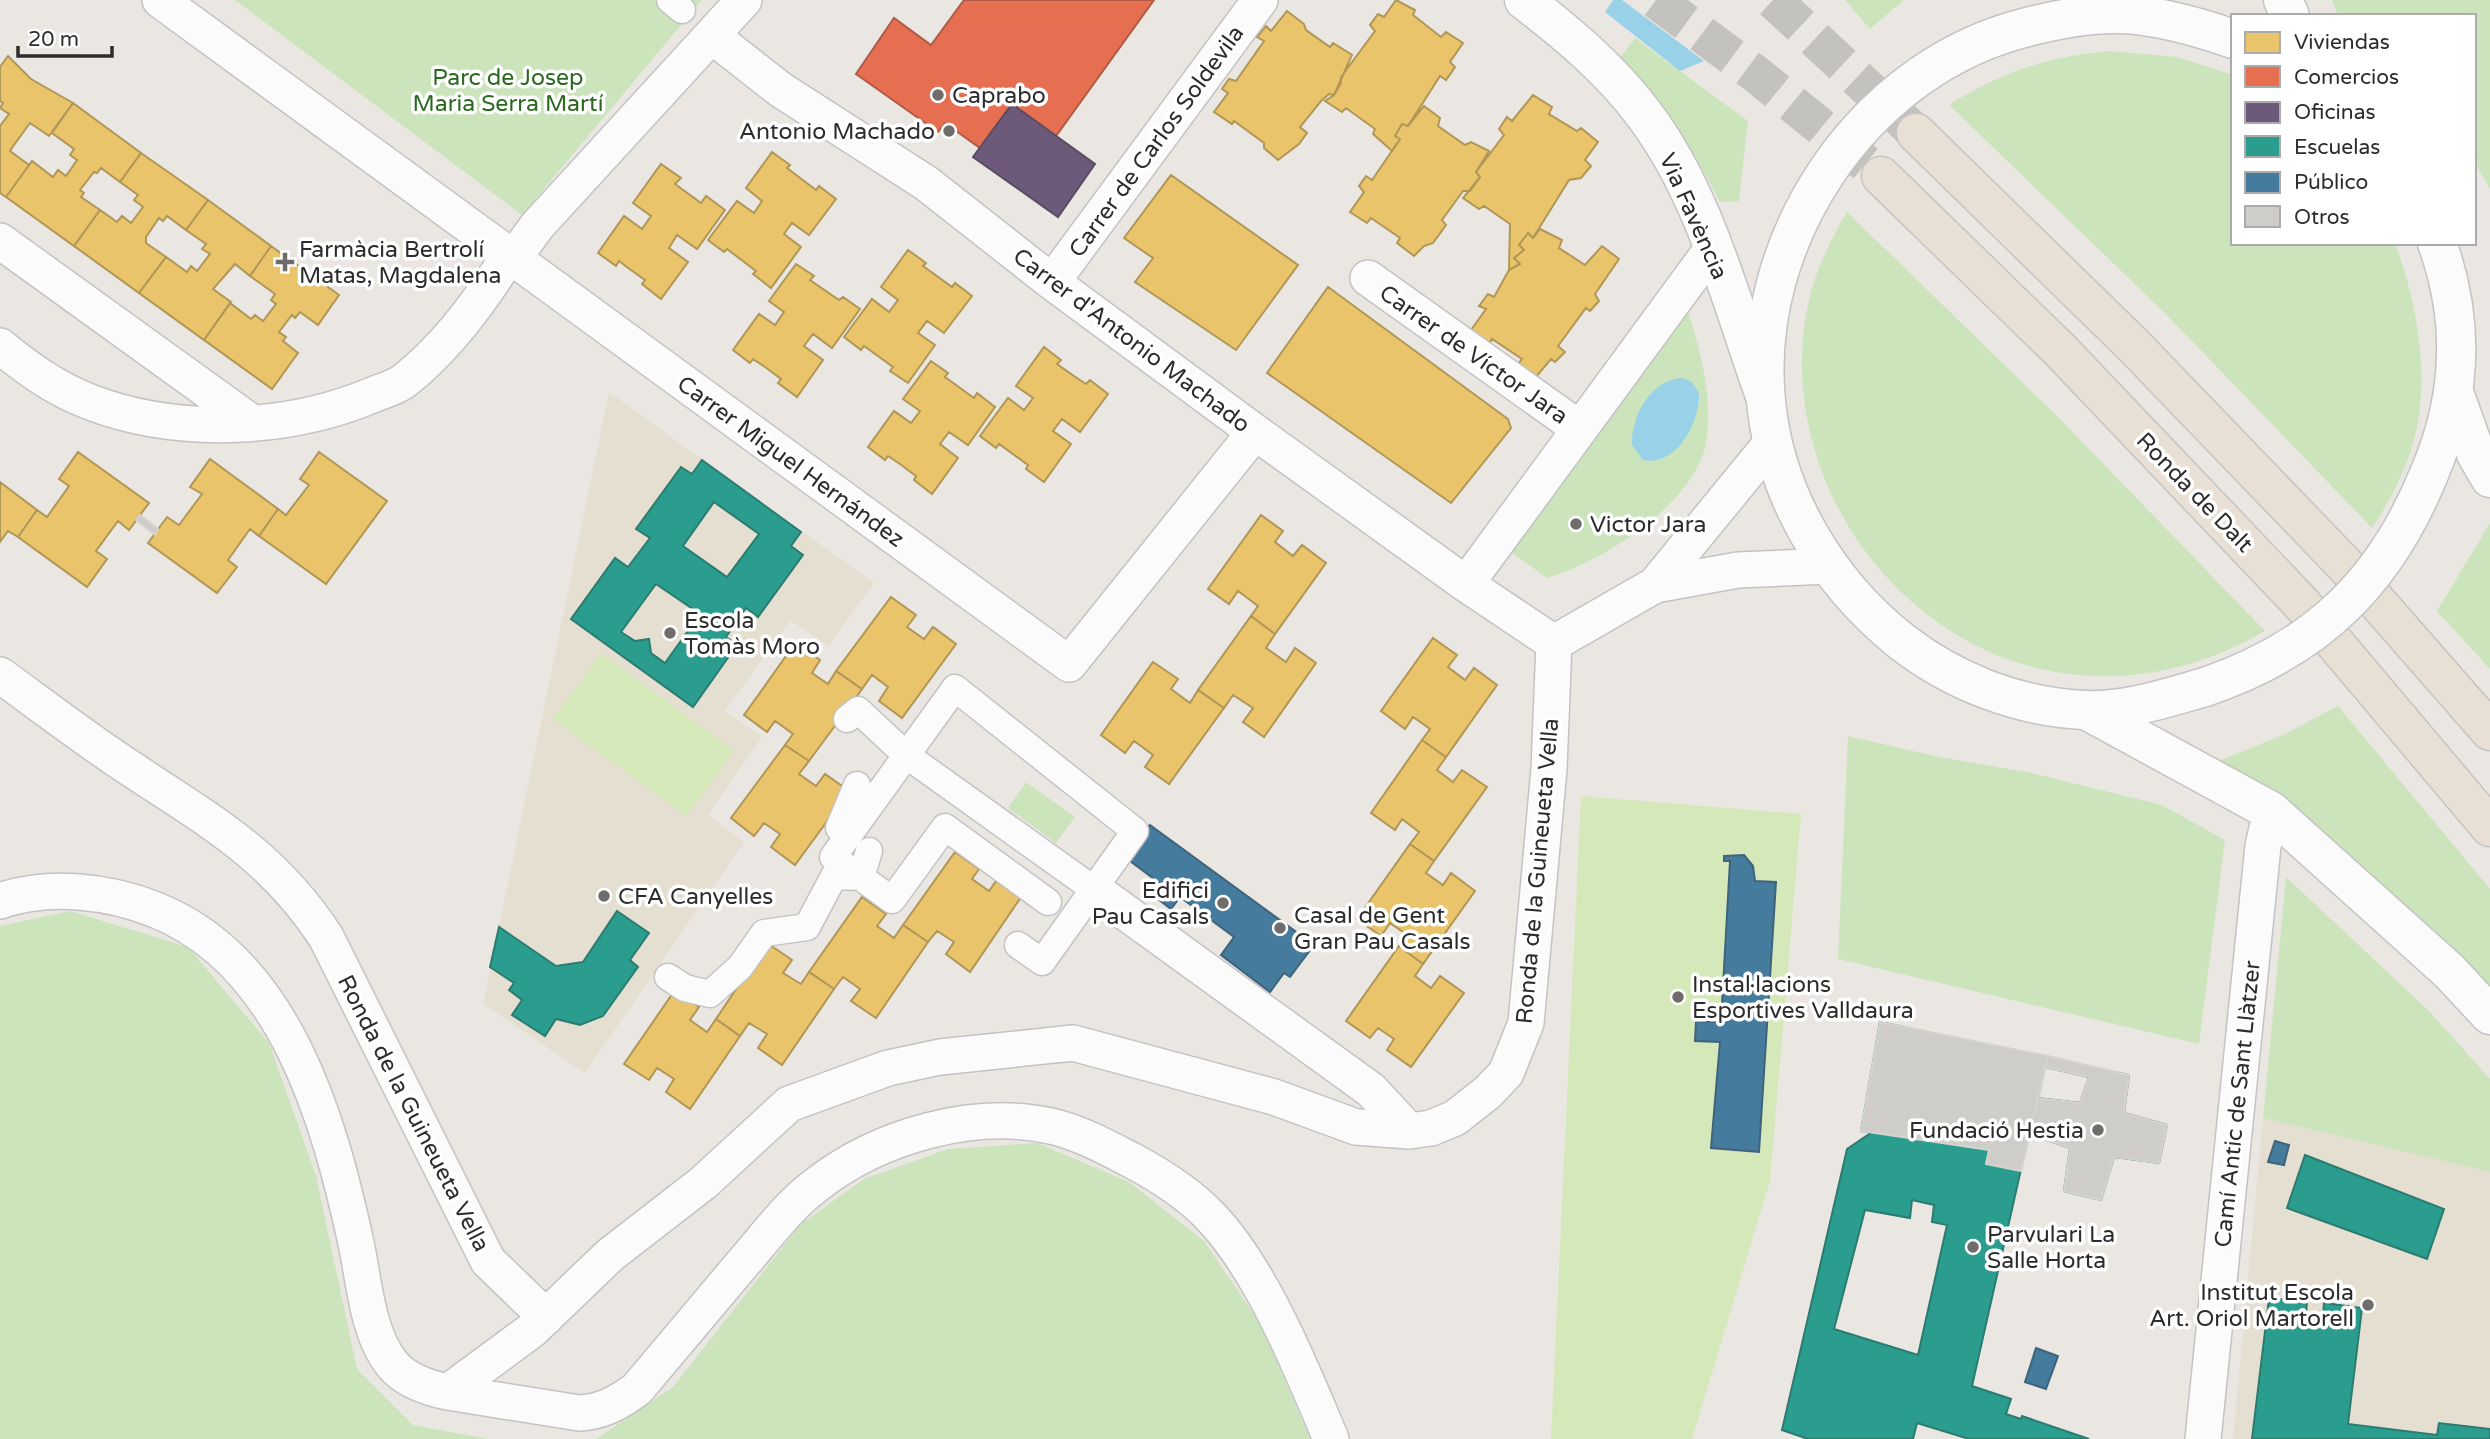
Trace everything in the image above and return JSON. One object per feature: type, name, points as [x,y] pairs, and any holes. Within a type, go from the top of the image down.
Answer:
[{"type":"highway","points":[[1916,133],[2134,346],[2324,543],[2490,731]]},
{"type":"highway","name":"Ronda de Dalt","points":[[1881,176],[2060,350],[2301,603],[2490,827]]},
{"type":"main road","name":"Via Favència","points":[[1524,0],[1600,64],[1644,115],[1674,162],[1712,249],[1765,399]]},
{"type":"main road","points":[[1978,43],[2023,0]]},
{"type":"main road","points":[[2065,0],[2123,15],[2174,22],[2231,37]]},
{"type":"main road","points":[[2123,15],[2031,26],[1978,43],[1934,66],[1876,112],[1851,139],[1810,200],[1779,273],[1765,356],[1765,399],[1773,441],[1797,512],[1829,566],[1883,626],[1949,673],[2010,697],[2086,710],[2145,704],[2206,687],[2263,665],[2289,650],[2345,606],[2395,545],[2429,474],[2454,392],[2458,350],[2455,315],[2438,245]]},
{"type":"main road","points":[[2454,392],[2476,454],[2490,478]]},
{"type":"main road","points":[[2086,710],[2271,811],[2449,971],[2490,1015]]},
{"type":"street","name":"Carrer Miguel Hernández","points":[[160,0],[1069,664],[1255,432]]},
{"type":"street","points":[[0,346],[40,378],[89,402],[132,415],[188,424],[251,422],[335,410],[402,383],[460,328],[506,260],[513,259],[537,226],[744,0]]},
{"type":"street","name":"Carrer de Carlos Soldevila","points":[[1052,282],[1260,0]]},
{"type":"street","name":"Carrer d'Antonio Machado","points":[[712,36],[781,90],[926,183],[1052,282],[1255,432],[1466,584],[1554,643]]},
{"type":"street","points":[[0,241],[251,422]]},
{"type":"street","name":"Carrer de Víctor Jara","points":[[1466,584],[1712,249]]},
{"type":"street","name":"Carrer de Víctor Jara","points":[[1368,278],[1580,429]]},
{"type":"street","points":[[1655,585],[1773,441]]},
{"type":"street","points":[[1554,643],[1655,585],[1738,570],[1829,566]]},
{"type":"street","name":"Ronda de la Guineueta Vella","points":[[0,675],[112,756],[235,837],[262,859],[297,896],[326,937],[488,1261],[546,1317],[610,1255],[703,1183],[789,1104],[888,1068],[940,1058],[1073,1043],[1274,1097],[1356,1127],[1409,1131],[1431,1128],[1455,1118],[1488,1093],[1506,1073],[1527,1023],[1549,769],[1554,643]]},
{"type":"street","points":[[1018,946],[1042,962],[1098,893],[1135,831],[955,688],[906,755],[859,843],[833,857],[892,900],[945,827],[1048,902]]},
{"type":"street","points":[[847,719],[858,710],[906,755],[1371,1090],[1409,1131]]},
{"type":"street","points":[[857,785],[839,828],[859,843]]},
{"type":"street","name":"Camí Antic de Sant Llàtzer","points":[[2203,1439],[2263,846],[2271,811]]},
{"type":"street","points":[[668,977],[685,988],[710,994],[740,967],[764,933],[807,927],[834,876],[861,877]]},
{"type":"street","points":[[0,901],[33,893],[57,892],[115,897],[144,905],[197,929],[256,989],[288,1038],[317,1104],[353,1229],[380,1343],[391,1363],[401,1373],[429,1388],[579,1413],[595,1412],[617,1403],[637,1389],[773,1227],[814,1186],[884,1145],[926,1132],[997,1121],[1056,1128],[1085,1138],[1155,1173],[1188,1195],[1212,1217],[1241,1258],[1283,1331],[1331,1439]]},
{"type":"street","points":[[448,1392],[546,1317]]},
{"type":"shaded area","name":"Escola Tomàs Moro","points":[[609,392],[874,583],[828,646],[790,620],[725,711],[762,737],[708,815],[744,842],[585,1073],[483,1004]]},
{"type":"shaded area","name":"Institut Escola Art. Oriol Martorell","points":[[2263,1118],[2490,1172],[2490,1439],[2233,1439]]},
{"type":"green space","name":"Parc de Josep Maria Serra Martí","points":[[235,0],[702,0],[522,215]]},
{"type":"green space","points":[[1845,0],[1904,0],[1870,29]]},
{"type":"green space","points":[[2332,0],[2490,0],[2490,189],[2476,164],[2476,14],[2337,14]]},
{"type":"green space","points":[[1635,38],[1748,121],[1739,201],[1720,202],[1675,127],[1620,58]]},
{"type":"green space","points":[[2109,51],[2177,57],[2231,74],[2231,245],[2396,245],[2411,294],[2416,321],[2420,349],[2420,404],[2409,456],[2393,493],[2372,528],[2164,312],[1949,105],[2006,75],[2045,62]]},
{"type":"green space","points":[[1847,212],[2058,417],[2265,631],[2217,654],[2167,670],[2115,676],[2062,673],[2001,656],[1946,628],[1898,589],[1858,541],[1828,487],[1809,428],[1802,366],[1808,304],[1824,256]]},
{"type":"green space","points":[[1686,306],[1701,356],[1707,392],[1706,444],[1698,467],[1664,509],[1642,528],[1593,559],[1547,578],[1510,551]]},
{"type":"green space","points":[[2490,523],[2490,669],[2437,611]]},
{"type":"green space","points":[[601,653],[734,751],[686,816],[553,719]]},
{"type":"green space","points":[[2338,706],[2490,889],[2490,996],[2219,761],[2285,734]]},
{"type":"green space","points":[[1848,736],[1939,757],[2032,773],[2162,805],[2225,840],[2199,1044],[1838,959]]},
{"type":"green space","points":[[1026,782],[1075,817],[1056,843],[1008,808]]},
{"type":"green space","name":"Instal·lacions Esportives Valldaura","points":[[1581,796],[1801,814],[1770,1181],[1692,1439],[1551,1439]]},
{"type":"green space","points":[[2286,877],[2430,1012],[2490,1079],[2490,1172],[2263,1118]]},
{"type":"green space","points":[[70,911],[188,947],[269,1043],[316,1176],[357,1369],[413,1425],[488,1439],[0,1439],[0,926]]},
{"type":"green space","points":[[1037,1143],[1129,1182],[1204,1241],[1261,1325],[1310,1439],[596,1439],[673,1387],[801,1224],[864,1179],[948,1149]]},
{"type":"water","points":[[1613,0],[1622,0],[1704,61],[1680,71],[1605,12]]},
{"type":"water","points":[[1683,378],[1692,382],[1699,393],[1691,429],[1676,450],[1666,457],[1643,460],[1632,445],[1639,411],[1661,385]]},
{"type":"building: Viviendas","points":[[1396,0],[1415,10],[1413,15],[1441,37],[1446,32],[1463,43],[1450,62],[1455,67],[1446,80],[1440,76],[1408,126],[1402,124],[1395,136],[1400,139],[1392,151],[1373,134],[1375,129],[1346,108],[1342,112],[1325,101],[1334,95],[1341,83],[1341,77],[1375,31],[1370,25],[1378,14],[1384,17]]},
{"type":"building: Viviendas","points":[[1287,11],[1304,24],[1306,30],[1330,47],[1333,43],[1352,55],[1334,95],[1329,94],[1321,101],[1300,127],[1307,133],[1299,144],[1278,160],[1264,148],[1264,143],[1234,121],[1232,124],[1214,112],[1228,93],[1222,89],[1229,79],[1236,81],[1264,41],[1257,37],[1266,26],[1271,31]]},
{"type":"building: Viviendas","points":[[8,56],[31,79],[73,103],[49,136],[30,123],[14,145],[10,151],[29,165],[6,197],[0,193],[0,126],[9,114],[0,108],[3,103],[0,101],[0,67]]},
{"type":"building: Viviendas","points":[[1533,95],[1552,107],[1549,114],[1577,131],[1581,128],[1598,142],[1585,160],[1591,166],[1581,178],[1569,180],[1533,238],[1528,233],[1519,245],[1524,250],[1514,258],[1520,264],[1509,270],[1510,224],[1484,206],[1479,209],[1463,198],[1480,177],[1476,172],[1504,135],[1499,129],[1507,117],[1512,121]]},
{"type":"building: Viviendas","points":[[73,103],[141,153],[120,182],[101,168],[97,173],[94,172],[80,190],[84,193],[81,197],[100,210],[74,246],[6,197],[32,161],[53,177],[58,170],[66,176],[77,160],[70,155],[74,149],[52,133]]},
{"type":"building: Viviendas","points":[[1424,106],[1440,118],[1438,126],[1465,145],[1471,142],[1489,151],[1476,172],[1480,177],[1470,191],[1463,191],[1442,220],[1446,225],[1433,243],[1424,246],[1414,256],[1397,243],[1400,238],[1371,218],[1367,223],[1350,212],[1364,192],[1359,186],[1366,176],[1372,180],[1400,139],[1395,136],[1402,124],[1408,126]]},
{"type":"building: Viviendas","points":[[772,152],[790,165],[787,168],[816,190],[819,186],[836,199],[809,235],[792,223],[784,234],[801,247],[771,288],[753,274],[756,271],[727,249],[724,252],[708,240],[737,201],[754,213],[762,201],[746,188]]},
{"type":"building: Viviendas","points":[[141,153],[208,200],[186,230],[167,216],[163,221],[159,218],[146,237],[146,243],[166,257],[139,293],[74,246],[100,210],[117,222],[122,216],[131,223],[143,207],[134,200],[138,195],[120,182]]},
{"type":"building: Viviendas","points":[[661,164],[681,178],[675,184],[701,203],[706,196],[725,210],[697,249],[677,235],[669,248],[688,262],[661,299],[642,284],[645,280],[619,261],[616,266],[598,253],[624,216],[642,229],[651,216],[633,203]]},
{"type":"building: Viviendas","points":[[1171,175],[1298,265],[1236,350],[1135,282],[1153,258],[1124,238]]},
{"type":"building: Viviendas","points":[[208,200],[271,246],[250,276],[235,264],[213,289],[231,302],[204,340],[139,293],[166,257],[187,272],[191,266],[197,271],[210,254],[202,249],[206,244],[186,230]]},
{"type":"building: Viviendas","points":[[1540,229],[1562,240],[1559,248],[1585,265],[1602,246],[1619,259],[1595,294],[1599,301],[1590,311],[1586,308],[1558,346],[1565,352],[1555,362],[1551,359],[1535,378],[1518,364],[1522,359],[1492,339],[1489,344],[1471,330],[1486,309],[1479,306],[1488,294],[1494,297],[1509,270],[1520,264],[1514,258],[1524,250],[1519,245],[1528,233],[1533,238]]},
{"type":"building: Viviendas","points":[[271,246],[339,295],[318,325],[300,312],[295,318],[292,315],[279,332],[286,337],[283,341],[298,353],[272,389],[204,340],[230,303],[251,319],[255,315],[263,321],[276,304],[271,300],[275,294],[250,276]]},
{"type":"building: Viviendas","points":[[908,250],[926,263],[923,266],[952,287],[955,283],[972,296],[944,333],[927,321],[918,333],[935,345],[908,383],[890,371],[893,367],[864,346],[861,350],[844,337],[872,299],[889,312],[898,300],[881,287]]},
{"type":"building: Viviendas","points":[[796,264],[814,276],[810,280],[839,300],[843,297],[860,309],[832,348],[813,334],[804,346],[823,360],[797,397],[778,383],[781,379],[765,367],[753,359],[750,363],[733,350],[759,314],[775,325],[784,312],[769,301]]},
{"type":"building: Viviendas","points":[[1328,287],[1508,419],[1511,428],[1451,503],[1267,373]]},
{"type":"building: Viviendas","points":[[1044,347],[1061,360],[1057,364],[1086,384],[1090,380],[1108,394],[1080,432],[1062,419],[1053,431],[1071,444],[1044,482],[1026,469],[1028,465],[999,444],[996,448],[980,436],[1008,398],[1024,410],[1033,398],[1016,386]]},
{"type":"building: Viviendas","points":[[931,361],[948,373],[945,377],[974,398],[977,393],[995,407],[968,445],[949,432],[940,444],[958,458],[932,494],[914,480],[916,476],[900,464],[888,456],[885,460],[868,447],[894,411],[911,423],[920,411],[903,399]]},
{"type":"building: Viviendas","points":[[78,452],[149,503],[129,530],[118,521],[96,551],[107,559],[87,587],[18,537],[37,510],[47,517],[69,486],[59,479]]},
{"type":"building: Viviendas","points":[[319,452],[387,501],[326,584],[259,536],[278,509],[286,515],[309,485],[300,479]]},
{"type":"building: Viviendas","points":[[210,459],[278,509],[259,536],[250,529],[228,560],[237,567],[217,593],[148,543],[167,517],[179,525],[202,494],[190,487]]},
{"type":"building: Viviendas","points":[[0,482],[37,510],[18,537],[8,531],[0,542]]},
{"type":"building: Viviendas","points":[[1261,515],[1283,531],[1275,542],[1293,556],[1302,545],[1326,563],[1275,634],[1251,616],[1258,606],[1238,591],[1229,604],[1208,589]]},
{"type":"building: Viviendas","points":[[891,597],[916,615],[907,627],[924,639],[933,627],[956,644],[902,718],[879,701],[888,687],[872,675],[862,689],[836,671]]},
{"type":"building: Viviendas","points":[[1251,616],[1275,634],[1266,648],[1286,662],[1295,648],[1316,663],[1264,737],[1243,722],[1253,708],[1233,695],[1224,708],[1198,690]]},
{"type":"building: Viviendas","points":[[1433,638],[1457,655],[1448,667],[1465,680],[1474,668],[1497,685],[1446,757],[1422,740],[1430,729],[1413,717],[1405,729],[1381,711]]},
{"type":"building: Viviendas","points":[[796,642],[820,660],[812,673],[828,684],[836,671],[862,689],[809,761],[785,745],[793,734],[775,721],[767,732],[744,715]]},
{"type":"building: Viviendas","points":[[1153,662],[1178,679],[1171,689],[1190,703],[1198,690],[1224,708],[1169,784],[1145,767],[1153,755],[1134,741],[1125,753],[1101,735]]},
{"type":"building: Viviendas","points":[[1422,740],[1446,757],[1437,770],[1453,782],[1462,770],[1487,787],[1434,861],[1410,844],[1419,832],[1402,819],[1395,830],[1371,813]]},
{"type":"building: Viviendas","points":[[785,745],[809,761],[799,774],[816,786],[825,774],[849,791],[795,865],[771,847],[780,834],[764,823],[754,836],[731,818]]},
{"type":"building: Viviendas","points":[[1410,844],[1434,861],[1426,873],[1443,885],[1451,873],[1475,891],[1423,964],[1399,946],[1407,935],[1390,923],[1381,936],[1357,919]]},
{"type":"building: Viviendas","points":[[955,852],[979,869],[972,879],[989,891],[996,881],[1021,897],[970,972],[946,954],[954,942],[937,931],[928,942],[903,925]]},
{"type":"building: Viviendas","points":[[862,897],[886,914],[877,926],[894,938],[903,925],[928,942],[876,1018],[851,1001],[860,989],[843,977],[834,989],[809,972]]},
{"type":"building: Viviendas","points":[[767,943],[792,960],[783,973],[801,984],[809,972],[834,989],[782,1065],[758,1048],[767,1034],[749,1023],[740,1036],[716,1019]]},
{"type":"building: Viviendas","points":[[1399,946],[1423,964],[1415,976],[1431,988],[1440,976],[1464,993],[1411,1067],[1387,1050],[1394,1039],[1378,1028],[1370,1038],[1346,1021]]},
{"type":"building: Viviendas","points":[[675,990],[699,1007],[690,1020],[707,1032],[716,1019],[740,1036],[690,1109],[666,1092],[674,1079],[657,1068],[649,1080],[624,1064]]},
{"type":"building: Comercios","points":[[964,0],[1154,0],[1056,136],[1012,104],[980,148],[945,123],[938,132],[856,74],[894,18],[931,45]]},
{"type":"building: Oficinas","points":[[1012,104],[1095,164],[1058,217],[973,157]]},
{"type":"building: Escuelas","points":[[702,460],[801,532],[791,546],[803,555],[758,617],[746,608],[726,637],[737,645],[693,707],[571,619],[615,558],[628,567],[650,538],[636,529],[681,467],[692,474]],"holes":[[[714,502],[759,534],[727,577],[683,546]],[[656,584],[700,614],[665,663],[651,653],[649,639],[635,641],[621,632]]]},
{"type":"building: Escuelas","points":[[617,911],[649,933],[630,960],[638,967],[603,1016],[580,1025],[556,1019],[545,1036],[512,1015],[522,1000],[509,990],[514,983],[490,967],[499,927],[556,966],[583,962]]},
{"type":"building: Escuelas","name":"Parvulari La Salle Horta","points":[[1880,1022],[2129,1075],[2124,1113],[2167,1125],[2159,1163],[2114,1157],[2101,1200],[2064,1191],[2070,1148],[2029,1134],[1972,1386],[2011,1399],[2006,1414],[2021,1419],[2022,1416],[2089,1439],[1969,1439],[1917,1423],[1913,1439],[1808,1439],[1782,1430],[1847,1149],[1872,1132],[1861,1131]],"holes":[[[1932,1061],[1983,1072],[1977,1100],[1922,1087]],[[2045,1067],[2089,1077],[2080,1103],[2038,1098]],[[1912,1200],[1934,1205],[1932,1222],[1947,1225],[1918,1355],[1834,1329],[1865,1210],[1910,1218]]]},
{"type":"building: Escuelas","points":[[2305,1155],[2444,1209],[2427,1259],[2287,1208]]},
{"type":"building: Escuelas","points":[[2269,1298],[2307,1302],[2306,1314],[2323,1316],[2324,1303],[2362,1308],[2348,1424],[2437,1435],[2439,1423],[2490,1429],[2490,1439],[2252,1439]]},
{"type":"building: Público","name":"Edifici Pau Casals","points":[[1150,825],[1314,945],[1290,977],[1284,973],[1270,992],[1221,955],[1234,937],[1180,897],[1171,909],[1154,896],[1162,885],[1126,858]]},
{"type":"building: Público","points":[[1744,855],[1753,866],[1755,881],[1776,882],[1759,1152],[1711,1148],[1720,1042],[1695,1041],[1696,1021],[1721,1022],[1730,861],[1724,861],[1724,856]]},
{"type":"building: Público","points":[[2275,1141],[2289,1145],[2284,1165],[2268,1162]]},
{"type":"building: Público","points":[[2036,1348],[2058,1356],[2046,1389],[2025,1382]]},
{"type":"building: Otros","points":[[140,515],[158,529],[155,535],[136,520]]},
{"type":"building: Otros","points":[[1880,1022],[2048,1056],[2021,1171],[1986,1164],[1989,1150],[1861,1131]]},
{"type":"building: Otros","points":[[1880,1022],[2048,1056],[2021,1171],[1986,1164],[1989,1150],[1861,1131]]},
{"type":"building: Otros","name":"Fundació Hestia","points":[[2048,1056],[2129,1075],[2124,1113],[2167,1125],[2159,1163],[2114,1157],[2101,1200],[2064,1191],[2070,1148],[2029,1134],[2038,1098],[2080,1103],[2089,1077],[2045,1067]]},
{"type":"tunnel","points":[[1656,0],[1757,75],[1881,176]]},
{"type":"tunnel","points":[[1773,0],[1916,133]]},
{"type":"place","name":"Caprabo","points":[[938,95]]},
{"type":"place","name":"Antonio Machado","points":[[949,131]]},
{"type":"place","name":"Farmàcia Bertrolí Matas, Magdalena","points":[[285,262]]},
{"type":"place","name":"Victor Jara","points":[[1576,524]]},
{"type":"place","name":"Escola Tomàs Moro","points":[[670,633]]},
{"type":"place","name":"CFA Canyelles","points":[[604,896]]},
{"type":"place","name":"Edifici Pau Casals","points":[[1223,903]]},
{"type":"place","name":"Casal de Gent Gran Pau Casals","points":[[1280,928]]},
{"type":"place","name":"Instal·lacions Esportives Valldaura","points":[[1678,997]]},
{"type":"place","name":"Fundació Hestia","points":[[2098,1130]]},
{"type":"place","name":"Parvulari La Salle Horta","points":[[1973,1247]]},
{"type":"place","name":"Institut Escola Art. Oriol Martorell","points":[[2368,1305]]}]
